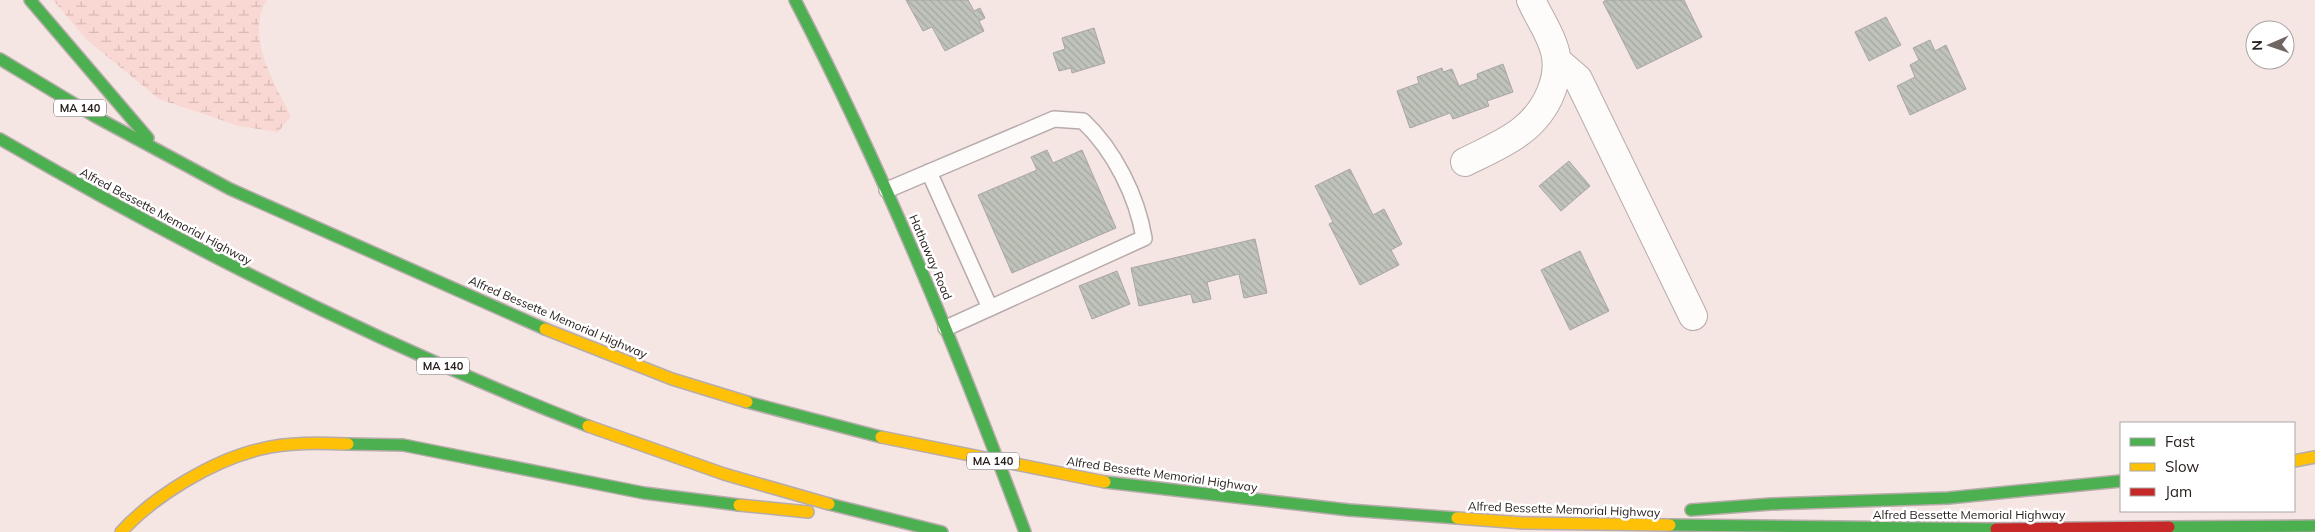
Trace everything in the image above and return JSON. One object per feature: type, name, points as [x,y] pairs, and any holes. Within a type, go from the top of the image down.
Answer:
[{"type":"main road","points":[[30,0],[94,77],[163,154]]},
{"type":"main road","name":"Hathaway Road","points":[[795,0],[887,190],[946,328],[1025,532]]},
{"type":"main road","name":"Alfred Bessette Memorial Highway","points":[[0,59],[96,117],[163,154],[283,213],[576,342],[672,379],[740,400],[881,437],[943,451],[1105,482],[1349,510],[1436,518],[1545,524],[1976,529],[2315,526]]},
{"type":"main road","name":"Alfred Bessette Memorial Highway","points":[[0,139],[134,216],[210,256],[359,329],[508,394],[692,464],[789,494],[878,518],[942,532]]},
{"type":"main road","points":[[121,532],[132,520],[170,490],[214,466],[260,449],[306,443],[403,445],[534,472],[699,501],[878,518]]},
{"type":"main road","points":[[2295,461],[2315,457]]},
{"type":"main road","points":[[1677,511],[1771,504],[1948,498],[2120,481]]},
{"type":"main road","points":[[1545,524],[1658,513]]},
{"type":"street","points":[[1465,162],[1517,136],[1538,118],[1555,83],[1558,66],[1554,47],[1530,0]]},
{"type":"street","points":[[1557,61],[1578,79],[1693,316]]},
{"type":"lane","points":[[887,190],[1054,119],[1083,121],[1098,134],[1115,162],[1140,212],[1144,238],[946,328]]},
{"type":"lane","points":[[929,172],[990,308]]},
{"type":"green space","points":[[53,0],[267,0],[261,14],[260,44],[270,75],[291,116],[278,132],[239,126],[159,99],[86,39]]},
{"type":"building","points":[[906,0],[968,0],[974,11],[980,8],[985,18],[979,21],[984,31],[945,51],[932,27],[923,31]]},
{"type":"building","points":[[1606,0],[1684,0],[1702,37],[1637,69],[1603,2]]},
{"type":"building","points":[[1886,17],[1901,45],[1869,61],[1855,32]]},
{"type":"building","points":[[1094,28],[1105,63],[1072,73],[1071,68],[1059,71],[1053,53],[1065,49],[1062,38]]},
{"type":"building","points":[[1930,40],[1935,51],[1946,45],[1966,89],[1910,115],[1897,86],[1915,77],[1910,65],[1919,60],[1913,48]]},
{"type":"building","points":[[1503,64],[1513,92],[1487,101],[1489,106],[1453,119],[1450,113],[1410,128],[1397,91],[1419,83],[1417,77],[1442,68],[1443,72],[1452,69],[1459,86],[1478,79],[1477,74]]},
{"type":"building","points":[[1047,150],[1053,163],[1082,150],[1116,228],[1012,273],[978,195],[1037,170],[1031,157]]},
{"type":"building","points":[[1569,161],[1590,186],[1561,211],[1539,186]]},
{"type":"building","points":[[1350,169],[1373,215],[1384,209],[1402,244],[1391,250],[1399,265],[1360,285],[1329,224],[1333,222],[1315,186]]},
{"type":"building","points":[[1255,239],[1267,293],[1244,298],[1239,274],[1207,282],[1211,299],[1193,303],[1191,294],[1139,306],[1131,268]]},
{"type":"building","points":[[1580,251],[1609,311],[1570,330],[1541,270]]},
{"type":"building","points":[[1117,271],[1130,304],[1092,319],[1079,286]]},
{"type":"traffic: fast","points":[[30,0],[148,138]]},
{"type":"traffic: fast","points":[[795,0],[859,130],[918,262],[973,396],[1025,532]]},
{"type":"traffic: fast","points":[[0,59],[96,117],[230,189],[545,329]]},
{"type":"traffic: fast","points":[[0,139],[143,219],[288,294],[437,363],[588,426]]},
{"type":"traffic: fast","points":[[747,402],[881,437]]},
{"type":"traffic: fast","points":[[348,444],[403,445],[644,493],[739,505]]},
{"type":"traffic: fast","points":[[1691,510],[1771,504],[1948,498],[2120,481]]},
{"type":"traffic: fast","points":[[1105,482],[1349,510],[1457,518]]},
{"type":"traffic: fast","points":[[829,504],[942,532]]},
{"type":"traffic: fast","points":[[1670,525],[1996,529]]},
{"type":"traffic: fast","points":[[2169,527],[2315,526]]},
{"type":"traffic: slow","points":[[545,329],[672,379],[747,402]]},
{"type":"traffic: slow","points":[[588,426],[724,474],[829,504]]},
{"type":"traffic: slow","points":[[881,437],[1105,482]]},
{"type":"traffic: slow","points":[[121,532],[150,505],[185,481],[243,454],[282,445],[348,444]]},
{"type":"traffic: slow","points":[[2295,461],[2315,457]]},
{"type":"traffic: slow","points":[[739,505],[808,512]]},
{"type":"traffic: slow","points":[[1457,518],[1523,523],[1670,525]]},
{"type":"traffic: jam","points":[[1996,529],[2169,527]]}]
